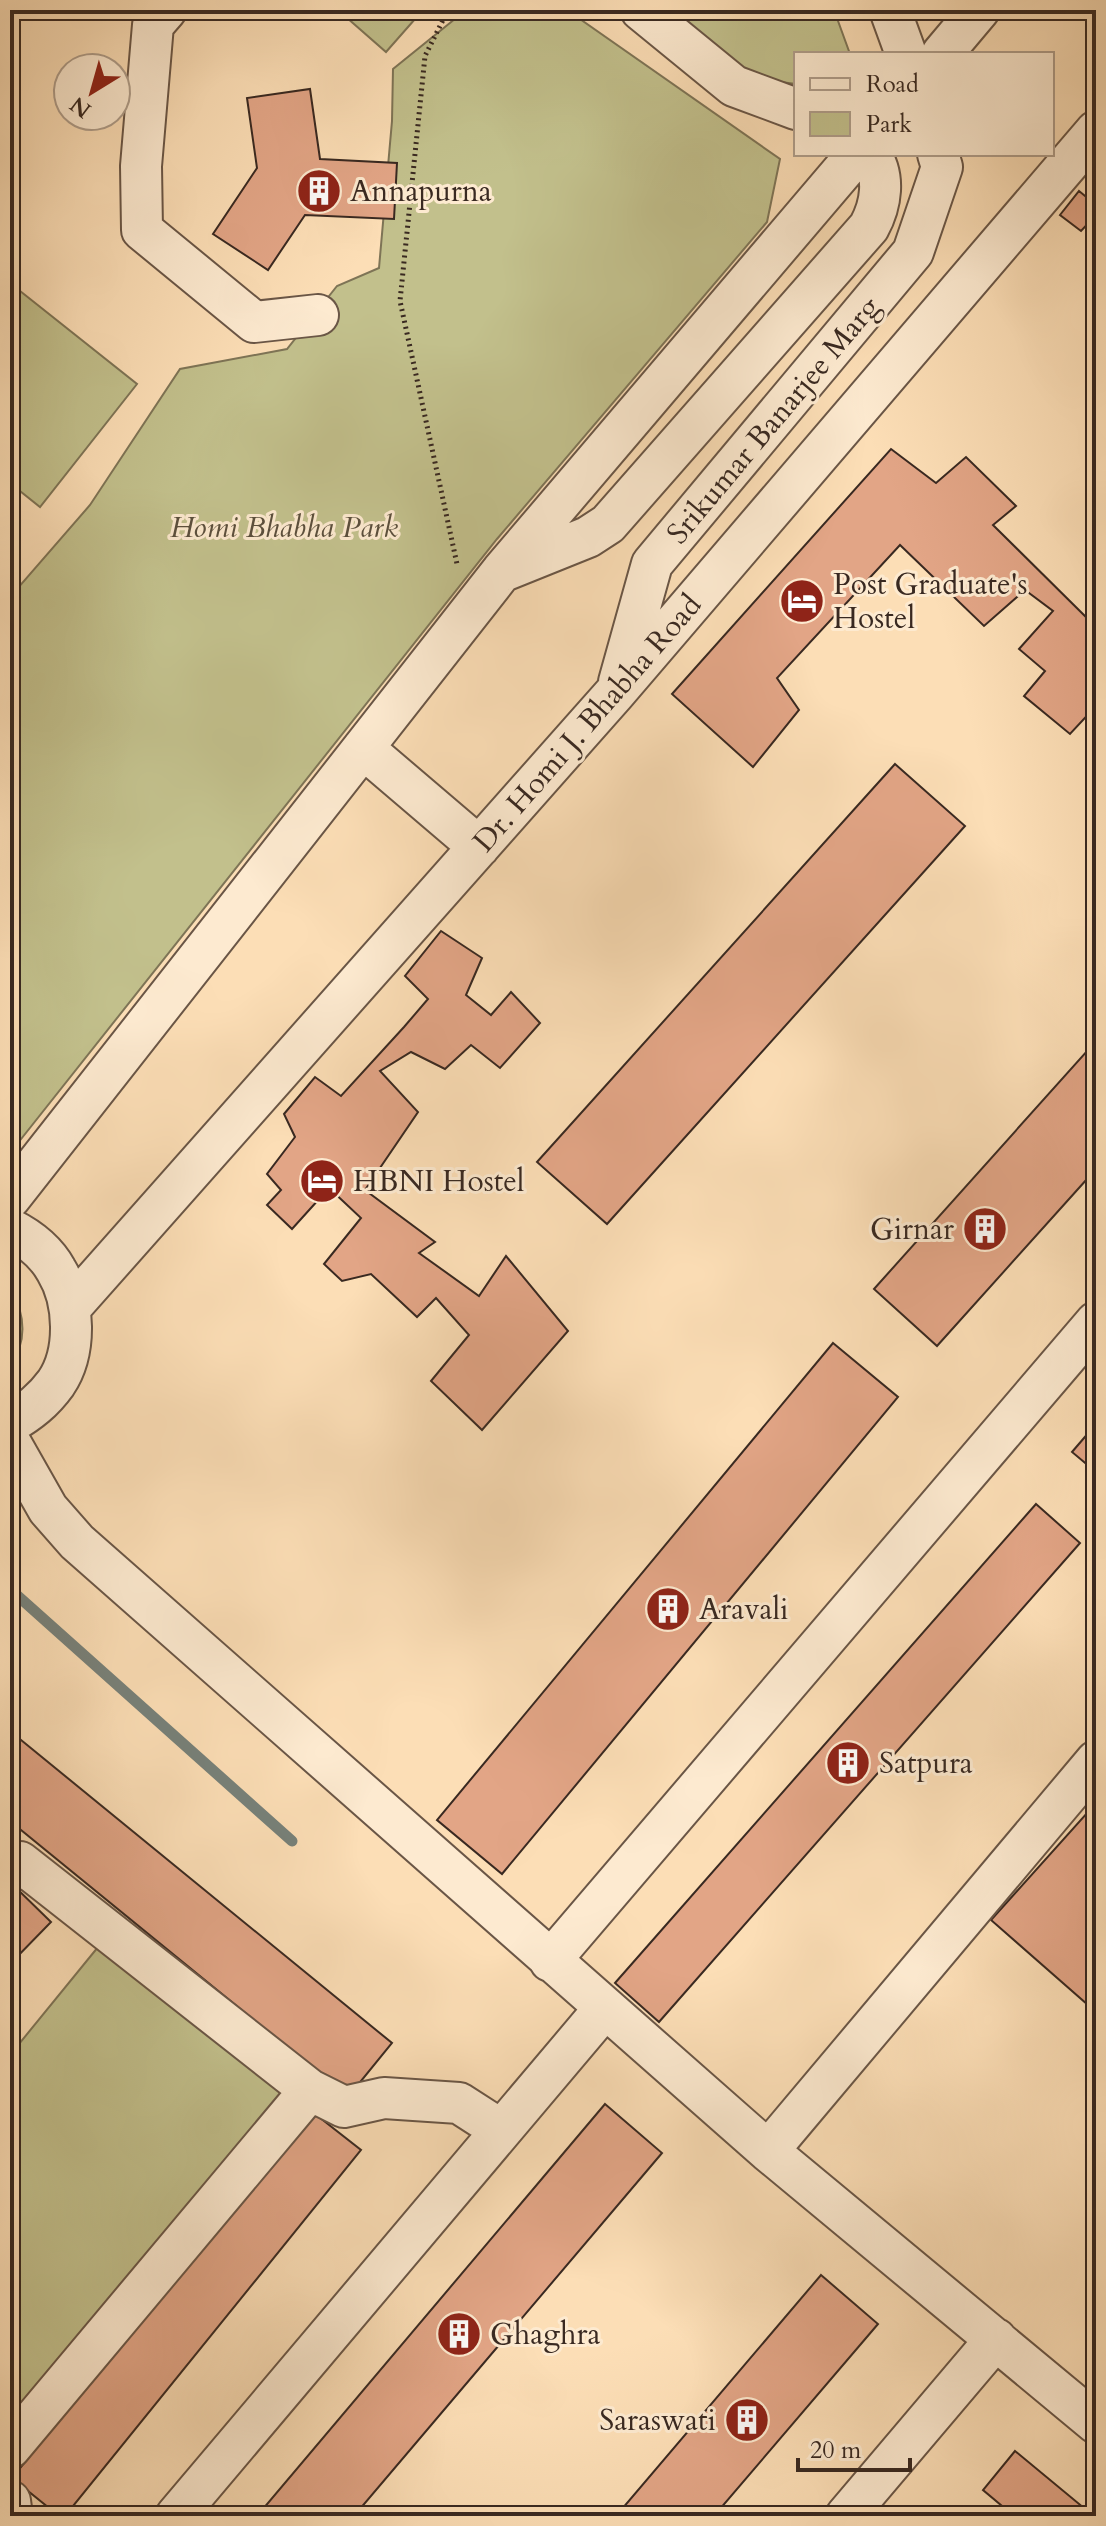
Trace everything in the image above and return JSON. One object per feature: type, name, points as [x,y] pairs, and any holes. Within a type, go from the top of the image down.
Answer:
[{"type":"street","points":[[166,10],[153,25],[141,166],[142,230],[254,322],[318,315]]},
{"type":"street","points":[[641,10],[734,86],[794,108]]},
{"type":"street","points":[[890,10],[905,52]]},
{"type":"street","points":[[944,51],[979,10]]},
{"type":"street","name":"Dr. Homi J. Bhabha Road","points":[[70,1308],[615,693],[1096,131]]},
{"type":"street","points":[[10,1198],[502,571],[855,156]]},
{"type":"street","name":"Srikumar Banarjee Marg","points":[[502,571],[588,537],[608,524],[869,227],[877,212],[880,195],[876,162],[872,156]]},
{"type":"street","name":"Srikumar Banarjee Marg","points":[[615,693],[652,564],[913,252],[942,167],[939,156]]},
{"type":"street","points":[[363,748],[479,847]]},
{"type":"street","points":[[10,1229],[29,1239],[56,1269],[70,1308],[70,1345],[58,1380],[34,1409],[10,1423]]},
{"type":"street","points":[[550,1961],[1096,1322]]},
{"type":"street","points":[[10,1442],[48,1509],[77,1542],[768,2151],[1096,2423]]},
{"type":"street","points":[[768,2151],[1096,1761]]},
{"type":"street","points":[[10,1872],[20,1862],[310,2090],[344,2107],[384,2098],[459,2103],[501,2130]]},
{"type":"street","points":[[176,2516],[604,2009]]},
{"type":"street","points":[[10,2448],[310,2090]]},
{"type":"street","points":[[846,2516],[996,2339]]},
{"type":"street","points":[[10,2501],[12,2516]]},
{"type":"path","points":[[448,10],[425,56],[400,301],[468,614]]},
{"type":"green space","points":[[338,10],[423,10],[386,52]]},
{"type":"green space","name":"Homi Bhabha Park","points":[[466,10],[567,10],[780,159],[767,222],[497,539],[10,1153],[10,597],[90,505],[180,369],[287,349],[337,286],[379,268],[392,121],[393,69]]},
{"type":"green space","points":[[670,10],[834,10],[849,52],[794,52],[794,84],[744,77]]},
{"type":"green space","points":[[10,283],[137,384],[40,507],[10,483]]},
{"type":"green space","points":[[10,1286],[19,1306],[22,1336],[10,1365]]},
{"type":"green space","points":[[107,1936],[294,2089],[10,2428],[10,2055]]},
{"type":"building","name":"Annapurna","points":[[310,89],[320,159],[397,163],[394,219],[305,215],[268,270],[213,234],[257,168],[247,98]]},
{"type":"building","points":[[1079,191],[1096,205],[1096,215],[1081,231],[1060,215]]},
{"type":"building","name":"Post Graduate's Hostel","points":[[891,449],[936,483],[966,457],[1016,506],[993,525],[1096,627],[1096,706],[1070,734],[1024,696],[1045,671],[1019,649],[1053,611],[1025,590],[984,626],[900,545],[777,678],[799,710],[753,767],[672,694]]},
{"type":"building","points":[[895,764],[965,826],[607,1224],[537,1162]]},
{"type":"building","name":"HBNI Hostel","points":[[441,931],[482,958],[466,995],[491,1015],[511,992],[540,1023],[500,1068],[471,1045],[445,1069],[411,1052],[380,1071],[418,1112],[365,1190],[435,1242],[419,1253],[479,1296],[506,1256],[568,1331],[482,1430],[431,1381],[469,1335],[436,1298],[417,1317],[371,1274],[342,1281],[324,1264],[361,1218],[329,1188],[292,1229],[267,1205],[281,1190],[267,1174],[295,1137],[284,1114],[315,1077],[341,1096],[404,1027],[428,999],[405,976]]},
{"type":"building","name":"Girnar","points":[[1096,1041],[1096,1169],[937,1346],[874,1289]]},
{"type":"building","name":"Aravali","points":[[833,1343],[898,1397],[502,1874],[437,1820]]},
{"type":"building","points":[[1096,1424],[1096,1472],[1072,1452]]},
{"type":"building","name":"Satpura","points":[[1036,1504],[1080,1543],[659,2022],[615,1983]]},
{"type":"building","points":[[10,1731],[392,2043],[348,2097],[10,1821]]},
{"type":"building","points":[[1096,1803],[1096,2012],[991,1920]]},
{"type":"building","points":[[10,1882],[51,1922],[10,1964]]},
{"type":"building","name":"Ghaghra","points":[[605,2104],[662,2153],[354,2516],[257,2516]]},
{"type":"building","points":[[310,2110],[361,2150],[65,2516],[59,2516],[12,2478]]},
{"type":"building","name":"Saraswati","points":[[821,2275],[878,2324],[714,2516],[616,2516]]},
{"type":"building","points":[[1015,2451],[1090,2513],[1087,2516],[1014,2516],[983,2490]]},
{"type":"waterway","points":[[10,1589],[292,1841]]},
{"type":"place","name":"Annapurna","points":[[319,191]]},
{"type":"place","name":"Post Graduate's Hostel","points":[[802,601]]},
{"type":"place","name":"HBNI Hostel","points":[[322,1181]]},
{"type":"place","name":"Girnar","points":[[985,1229]]},
{"type":"place","name":"Aravali","points":[[668,1609]]},
{"type":"place","name":"Satpura","points":[[848,1763]]},
{"type":"place","name":"Ghaghra","points":[[459,2334]]},
{"type":"place","name":"Saraswati","points":[[747,2420]]}]
